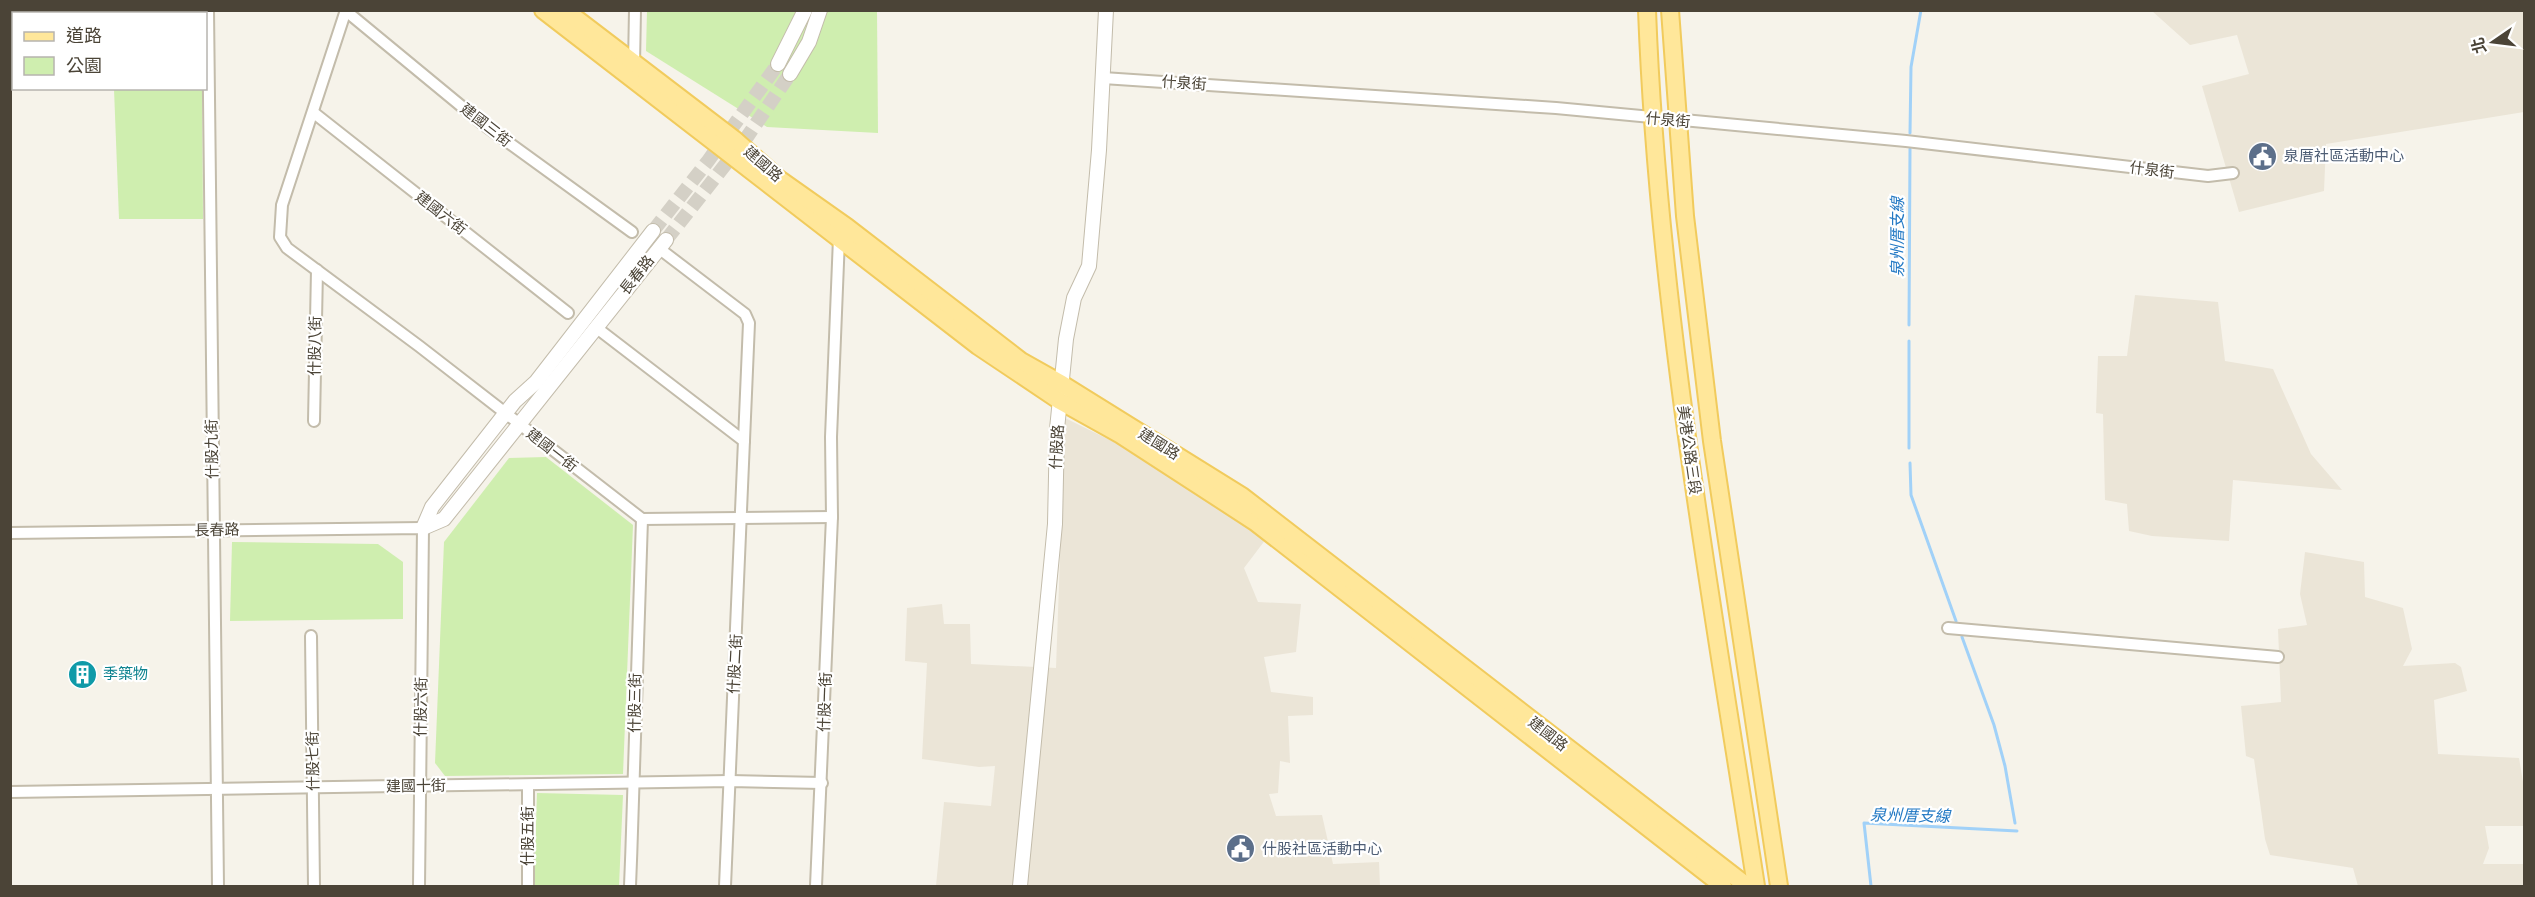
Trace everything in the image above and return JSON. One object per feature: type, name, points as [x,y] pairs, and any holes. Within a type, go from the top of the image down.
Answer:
[{"type":"main road","name":"建國路","points":[[543,10],[978,346],[1242,496],[1723,886]]},
{"type":"main road","name":"建國路","points":[[565,10],[734,138],[779,179],[847,227],[1061,392]]},
{"type":"main road","name":"美港公路三段","points":[[1647,10],[1653,119],[1670,306],[1686,439],[1756,886]]},
{"type":"main road","name":"美港公路三段","points":[[1670,10],[1687,228],[1712,441],[1779,886]]},
{"type":"main road","name":"建國路","points":[[1461,675],[1747,886]]},
{"type":"street","name":"什股九街","points":[[208,10],[218,886]]},
{"type":"street","points":[[634,64],[635,10]]},
{"type":"street","points":[[778,64],[805,10]]},
{"type":"street","points":[[790,74],[809,42],[820,10]]},
{"type":"street","name":"什股路","points":[[1020,886],[1054,524],[1055,459],[1066,339],[1074,298],[1089,266],[1106,10]]},
{"type":"street","name":"建國一街","points":[[346,11],[282,205],[280,237],[286,248],[642,519]]},
{"type":"street","name":"建國三街","points":[[346,11],[483,124],[632,232]]},
{"type":"street","name":"什泉街","points":[[1103,78],[1544,107],[1906,141],[2208,176],[2233,173]]},
{"type":"street","name":"建國六街","points":[[314,113],[568,313]]},
{"type":"street","name":"長春路","points":[[423,528],[432,507],[515,402],[536,382],[653,231]]},
{"type":"street","points":[[642,519],[831,517],[831,437],[839,238]]},
{"type":"street","name":"長春路","points":[[10,533],[423,528],[444,519],[665,247]]},
{"type":"street","points":[[665,247],[745,314],[750,323],[744,441]]},
{"type":"street","name":"什股八街","points":[[314,422],[317,270]]},
{"type":"street","points":[[602,333],[744,441]]},
{"type":"street","name":"什股二街","points":[[725,886],[744,441]]},
{"type":"street","name":"什股一街","points":[[816,886],[822,783],[831,517]]},
{"type":"street","name":"什股三街","points":[[630,886],[635,678],[642,519]]},
{"type":"street","name":"什股六街","points":[[419,886],[423,528]]},
{"type":"street","points":[[1948,628],[2278,657]]},
{"type":"street","name":"什股七街","points":[[311,636],[314,886]]},
{"type":"street","name":"建國十街","points":[[10,792],[729,781],[822,783]]},
{"type":"street","name":"什股五街","points":[[528,785],[528,886]]},
{"type":"shaded area","points":[[2152,11],[2524,11],[2524,112],[2326,144],[2324,191],[2239,212],[2202,86],[2249,74],[2237,35],[2190,45]]},
{"type":"shaded area","points":[[2135,295],[2218,302],[2225,361],[2273,369],[2311,454],[2342,490],[2233,480],[2229,541],[2152,536],[2129,531],[2127,504],[2105,500],[2103,414],[2096,413],[2098,356],[2127,356]]},
{"type":"shaded area","points":[[1065,418],[1118,444],[1266,539],[1244,568],[1258,602],[1301,604],[1296,652],[1264,657],[1271,692],[1313,697],[1313,715],[1288,716],[1290,763],[1280,761],[1278,793],[1269,794],[1276,816],[1322,815],[1333,864],[1379,862],[1380,886],[936,886],[944,802],[991,806],[995,766],[979,767],[922,759],[927,663],[905,661],[907,608],[942,604],[944,624],[970,624],[971,664],[1056,668]]},
{"type":"shaded area","points":[[2305,552],[2364,562],[2365,597],[2403,608],[2412,649],[2403,666],[2455,663],[2461,667],[2467,691],[2434,700],[2438,754],[2519,758],[2524,788],[2524,826],[2485,826],[2489,848],[2483,864],[2524,864],[2524,886],[2358,886],[2353,868],[2270,855],[2265,839],[2254,759],[2246,756],[2241,706],[2281,702],[2278,629],[2307,625],[2300,594]]},
{"type":"green space","points":[[647,11],[877,11],[878,133],[767,127],[646,51]]},
{"type":"green space","points":[[114,90],[202,90],[203,219],[119,219]]},
{"type":"green space","points":[[546,457],[633,525],[623,774],[445,776],[435,763],[444,542],[509,458]]},
{"type":"green space","points":[[232,542],[378,544],[403,562],[403,619],[230,621]]},
{"type":"green space","points":[[537,793],[623,795],[619,886],[534,886]]},
{"type":"waterway","name":"泉州厝支線","points":[[1910,133],[1911,67],[1921,10]]},
{"type":"waterway","name":"泉州厝支線","points":[[1909,325],[1910,149]]},
{"type":"waterway","name":"泉州厝支線","points":[[1909,341],[1909,448]]},
{"type":"waterway","name":"泉州厝支線","points":[[1910,463],[1911,495],[1956,621]]},
{"type":"waterway","name":"泉州厝支線","points":[[1962,637],[1994,725],[2005,766],[2015,823]]},
{"type":"waterway","name":"泉州厝支線","points":[[1871,886],[1864,823],[2017,831]]},
{"type":"tunnel","points":[[653,231],[708,161],[778,64]]},
{"type":"tunnel","points":[[666,240],[747,137],[790,74]]},
{"type":"place","name":"泉厝社區活動中心","points":[[2263,156]]},
{"type":"place","name":"季築物","points":[[82,674]]},
{"type":"place","name":"什股社區活動中心","points":[[1241,849]]}]
